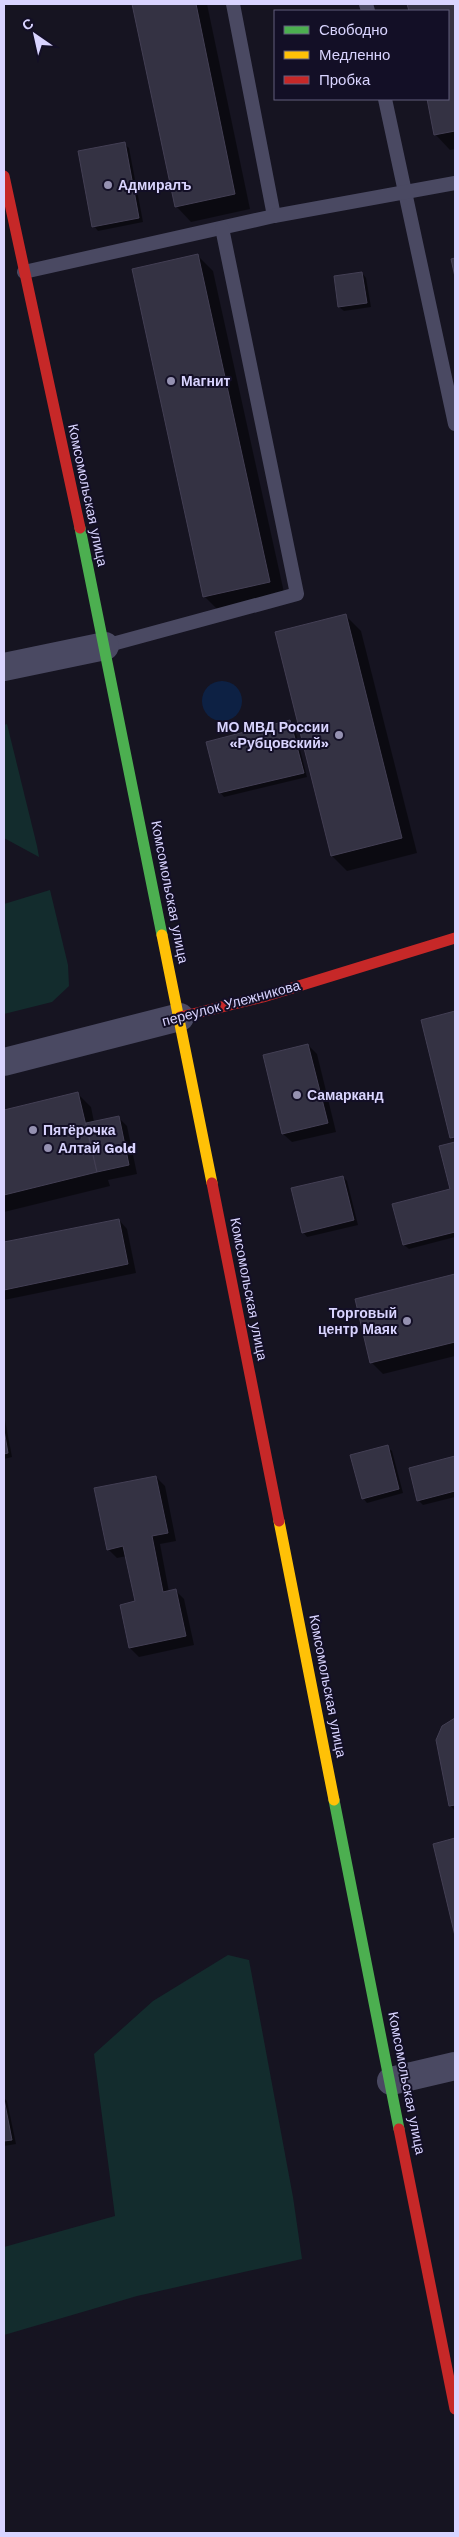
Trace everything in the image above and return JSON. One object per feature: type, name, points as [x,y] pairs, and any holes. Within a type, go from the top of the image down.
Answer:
[{"type":"main road","name":"Комсомольская улица","points":[[4,176],[105,646],[180,1017],[455,2409]]},
{"type":"main road","name":"переулок Улежникова","points":[[180,1017],[263,997],[455,938]]},
{"type":"street","points":[[4,667],[105,646]]},
{"type":"street","name":"переулок Улежникова","points":[[4,1062],[180,1017]]},
{"type":"street","points":[[391,2081],[455,2066]]},
{"type":"lane","points":[[233,4],[274,216]]},
{"type":"lane","points":[[385,100],[455,424]]},
{"type":"lane","points":[[24,272],[274,216],[455,183]]},
{"type":"lane","points":[[105,646],[297,594],[222,228]]},
{"type":"green space","points":[[7,724],[39,857],[4,838],[4,725]]},
{"type":"green space","points":[[50,890],[68,965],[69,986],[52,1002],[4,1014],[4,904]]},
{"type":"green space","points":[[228,1955],[249,1960],[293,2197],[302,2259],[137,2296],[4,2335],[4,2247],[115,2216],[94,2054],[153,2001]]},
{"type":"water","points":[[226,681],[233,684],[239,690],[242,701],[241,709],[233,718],[226,721],[218,721],[211,718],[203,709],[202,697],[205,690],[214,682]]},
{"type":"building","points":[[132,4],[196,4],[235,194],[175,207]]},
{"type":"building","points":[[407,4],[455,4],[455,131],[434,135],[427,100],[449,100],[449,10],[409,10]]},
{"type":"building","name":"Адмиралъ","points":[[125,142],[139,218],[92,227],[78,151]]},
{"type":"building","points":[[198,254],[270,582],[203,597],[132,269]]},
{"type":"building","points":[[455,258],[455,277],[451,259]]},
{"type":"building","points":[[362,272],[367,303],[338,307],[334,276]]},
{"type":"building","name":"МО МВД России «Рубцовский»","points":[[346,614],[402,838],[331,856],[275,632]]},
{"type":"building","points":[[290,720],[304,773],[219,793],[206,742]]},
{"type":"building","points":[[455,1011],[455,1137],[450,1138],[421,1020]]},
{"type":"building","name":"Самарканд","points":[[308,1044],[328,1123],[282,1134],[263,1055]]},
{"type":"building","name":"Алтай Gold","points":[[78,1092],[97,1172],[4,1195],[4,1110]]},
{"type":"building","points":[[119,1116],[129,1165],[97,1172],[86,1123]]},
{"type":"building","points":[[455,1142],[455,1232],[403,1245],[392,1204],[450,1189],[439,1146]]},
{"type":"building","points":[[343,1176],[354,1220],[302,1233],[291,1188]]},
{"type":"building","points":[[119,1219],[128,1264],[4,1290],[4,1242]]},
{"type":"building","name":"Торговый центр Маяк","points":[[455,1274],[455,1342],[370,1363],[355,1299]]},
{"type":"building","points":[[4,1430],[8,1453],[4,1454]]},
{"type":"building","points":[[388,1445],[399,1489],[362,1499],[350,1455]]},
{"type":"building","points":[[455,1456],[455,1491],[417,1501],[409,1468]]},
{"type":"building","points":[[156,1476],[168,1533],[152,1536],[163,1592],[176,1589],[186,1636],[129,1648],[120,1605],[135,1601],[123,1546],[107,1550],[94,1488]]},
{"type":"building","points":[[455,1718],[455,1805],[449,1806],[436,1740],[442,1726]]},
{"type":"building","points":[[455,1838],[455,1936],[433,1844]]},
{"type":"building","points":[[4,2099],[12,2140],[4,2141]]},
{"type":"traffic: fast","points":[[80,528],[162,935]]},
{"type":"traffic: fast","points":[[334,1800],[399,2129]]},
{"type":"traffic: slow","points":[[162,935],[212,1183]]},
{"type":"traffic: slow","points":[[279,1521],[334,1800]]},
{"type":"traffic: jam","points":[[4,176],[80,528]]},
{"type":"traffic: jam","points":[[180,1017],[263,997],[455,938]]},
{"type":"traffic: jam","points":[[212,1183],[279,1521]]},
{"type":"traffic: jam","points":[[399,2129],[455,2409]]},
{"type":"place","name":"Адмиралъ","points":[[108,185]]},
{"type":"place","name":"Магнит","points":[[171,381]]},
{"type":"place","name":"МО МВД России «Рубцовский»","points":[[339,735]]},
{"type":"place","name":"Самарканд","points":[[297,1095]]},
{"type":"place","name":"Пятёрочка","points":[[33,1130]]},
{"type":"place","name":"Алтай Gold","points":[[48,1148]]},
{"type":"place","name":"Торговый центр Маяк","points":[[407,1321]]}]
